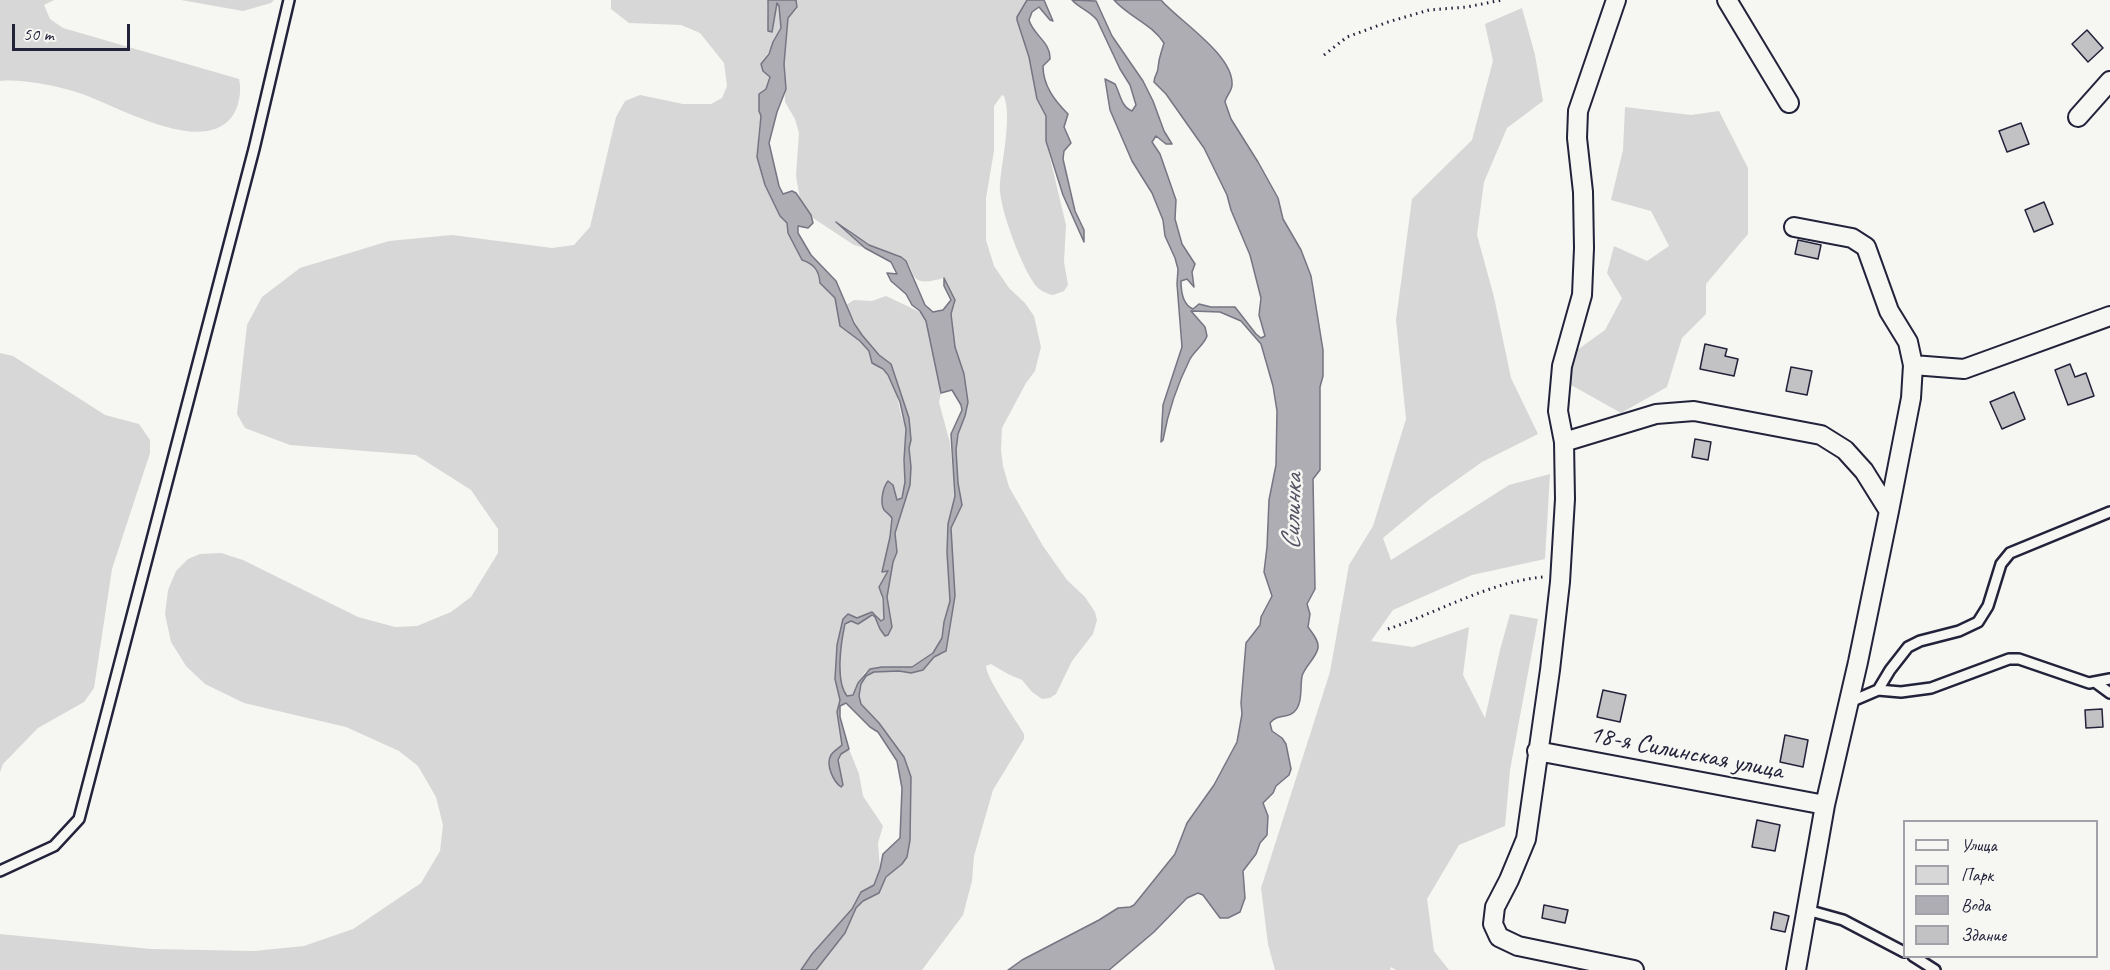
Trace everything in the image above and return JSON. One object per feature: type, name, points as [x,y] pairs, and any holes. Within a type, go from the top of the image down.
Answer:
[{"type":"street","points":[[1616,0],[1578,111],[1577,138],[1583,192],[1584,248],[1582,295],[1562,366],[1558,411],[1564,442],[1565,499],[1560,576],[1550,670],[1526,839],[1495,907],[1493,924],[1499,937],[1518,946],[1634,970]]},
{"type":"street","points":[[1727,0],[1789,103]]},
{"type":"street","points":[[2078,117],[2110,81]]},
{"type":"street","points":[[1794,226],[1852,238],[1866,248],[1889,310],[1908,342],[1913,365],[1911,398],[1849,702],[1824,805],[1796,970]]},
{"type":"street","points":[[1913,365],[1964,369],[2110,316]]},
{"type":"street","points":[[1564,442],[1656,414],[1694,411],[1821,435],[1845,450],[1864,471],[1889,511]]},
{"type":"street","name":"18-я Силинская улица","points":[[1537,751],[1824,805]]},
{"type":"lane","points":[[0,872],[54,846],[79,819],[254,149],[289,0]]},
{"type":"lane","points":[[1878,690],[1908,647],[1920,641],[1959,631],[1978,622],[1988,606],[2001,564],[2010,553],[2110,512]]},
{"type":"lane","points":[[1849,702],[1878,690],[1901,692],[1931,688],[2009,659],[2019,658],[2089,683],[2110,679]]},
{"type":"lane","points":[[2095,682],[2110,693]]},
{"type":"lane","points":[[1807,910],[1843,920],[1903,951]]},
{"type":"lane","points":[[1914,958],[1935,970]]},
{"type":"path","points":[[1324,55],[1347,37],[1388,22],[1429,10],[1467,7],[1502,0]]},
{"type":"path","points":[[1388,629],[1503,586],[1526,579],[1560,576]]},
{"type":"green space","points":[[0,0],[54,0],[44,5],[50,19],[63,28],[239,79],[240,94],[236,109],[231,118],[216,128],[198,132],[154,123],[73,91],[27,82],[0,81]]},
{"type":"green space","points":[[181,0],[274,0],[271,3],[243,11]]},
{"type":"green space","points":[[611,0],[768,0],[769,32],[772,32],[778,3],[780,30],[761,64],[763,71],[770,77],[766,89],[759,94],[761,116],[758,150],[762,177],[769,194],[791,231],[803,261],[814,265],[820,276],[821,284],[835,298],[840,326],[869,351],[872,363],[886,374],[894,386],[906,431],[905,486],[899,500],[896,498],[892,483],[888,481],[885,484],[885,511],[890,514],[892,527],[882,572],[888,571],[885,580],[880,585],[884,619],[881,621],[876,614],[857,618],[848,614],[843,619],[835,679],[840,700],[837,712],[842,745],[833,753],[838,763],[838,757],[849,749],[859,774],[863,796],[883,826],[878,843],[880,869],[874,885],[861,892],[852,909],[812,954],[801,970],[0,970],[0,934],[151,949],[254,951],[304,946],[353,929],[421,883],[440,851],[443,825],[436,797],[418,766],[399,751],[346,727],[244,703],[205,684],[186,666],[171,642],[165,614],[168,590],[176,571],[188,559],[200,554],[221,553],[243,560],[358,617],[395,627],[417,626],[451,612],[471,597],[498,553],[498,529],[471,490],[416,455],[290,445],[245,428],[237,414],[247,325],[262,297],[300,268],[389,241],[452,235],[552,248],[574,245],[590,227],[616,117],[625,101],[640,95],[683,104],[711,104],[722,98],[727,86],[724,63],[700,33],[681,25],[629,23],[611,9]]},
{"type":"green space","points":[[796,0],[1027,0],[1017,20],[1029,57],[1037,99],[1046,116],[1046,141],[1066,225],[1064,262],[1068,285],[1064,291],[1053,295],[1039,288],[1031,279],[1012,237],[1003,206],[1000,183],[1007,115],[1002,95],[994,106],[994,151],[986,198],[986,240],[994,266],[1009,288],[1025,303],[1034,316],[1041,347],[1035,371],[1002,428],[1003,466],[1009,487],[1043,546],[1067,580],[1085,597],[1095,612],[1097,620],[1093,634],[1072,661],[1056,694],[1050,698],[1042,699],[1032,692],[1022,680],[991,664],[986,666],[996,689],[1024,734],[1024,739],[993,790],[974,856],[972,881],[963,915],[922,970],[816,970],[845,933],[856,908],[863,901],[878,894],[888,875],[907,857],[910,840],[904,757],[879,723],[861,704],[859,696],[861,684],[866,676],[874,672],[911,673],[923,670],[934,657],[945,653],[955,596],[951,528],[962,503],[956,450],[958,434],[965,416],[964,374],[955,347],[951,314],[955,304],[944,278],[931,281],[917,279],[906,261],[900,256],[868,245],[837,222],[865,248],[854,245],[813,218],[800,199],[796,176],[799,133],[795,119],[785,102],[784,64],[788,18],[797,9]]},
{"type":"green space","points":[[1522,8],[1535,55],[1543,101],[1507,128],[1484,182],[1477,235],[1494,297],[1511,378],[1538,434],[1482,462],[1430,499],[1383,538],[1391,560],[1509,485],[1550,474],[1545,559],[1472,575],[1393,610],[1371,641],[1413,647],[1469,627],[1463,675],[1485,718],[1510,614],[1538,619],[1510,770],[1505,826],[1459,845],[1427,899],[1434,951],[1449,970],[1396,970],[1391,967],[1390,970],[1275,970],[1268,944],[1261,888],[1330,672],[1349,565],[1373,526],[1406,419],[1396,320],[1412,199],[1472,140],[1493,61],[1485,24]]},
{"type":"green space","points":[[1625,107],[1691,115],[1719,111],[1748,168],[1748,234],[1706,284],[1706,314],[1682,338],[1667,387],[1621,413],[1564,381],[1573,353],[1605,330],[1622,298],[1607,273],[1614,246],[1647,261],[1669,246],[1651,211],[1611,200],[1623,150]]},
{"type":"green space","points":[[886,296],[922,313],[926,321],[938,374],[941,393],[939,402],[950,443],[955,496],[948,524],[950,601],[942,638],[933,653],[909,668],[882,667],[865,672],[850,697],[845,692],[842,683],[840,661],[842,638],[848,622],[853,621],[858,624],[874,616],[880,629],[888,635],[892,627],[887,597],[897,552],[895,533],[910,485],[909,448],[911,440],[891,364],[879,355],[862,335],[846,305],[854,300],[872,301]]},
{"type":"green space","points":[[0,353],[13,356],[105,415],[139,424],[150,440],[150,453],[112,569],[94,688],[84,702],[38,728],[3,764],[0,772]]},
{"type":"water","points":[[768,0],[796,0],[797,7],[788,18],[784,64],[786,89],[769,143],[779,186],[783,194],[792,191],[796,193],[811,215],[813,223],[808,228],[798,226],[798,233],[811,255],[836,281],[854,323],[862,335],[879,355],[891,364],[909,418],[910,485],[895,533],[897,552],[887,597],[892,627],[885,636],[872,615],[858,624],[851,621],[845,624],[840,671],[843,689],[847,696],[853,695],[858,683],[870,669],[912,667],[933,653],[942,638],[950,601],[948,524],[955,496],[951,434],[962,410],[952,390],[941,393],[926,321],[906,294],[891,281],[887,273],[897,274],[891,262],[865,248],[836,222],[869,245],[906,261],[925,305],[933,312],[943,310],[951,300],[944,286],[944,278],[955,300],[951,314],[955,347],[964,374],[968,402],[958,434],[956,450],[962,505],[951,528],[955,596],[946,651],[934,657],[923,670],[911,673],[874,672],[866,676],[861,684],[859,696],[861,704],[879,723],[904,757],[911,777],[910,840],[907,857],[886,877],[879,893],[863,901],[856,908],[845,933],[816,970],[801,970],[812,954],[852,909],[861,892],[874,885],[883,854],[900,838],[902,788],[897,761],[878,732],[846,703],[840,706],[840,717],[849,749],[841,754],[838,760],[843,785],[841,787],[833,777],[829,759],[842,745],[837,712],[840,700],[835,679],[837,645],[843,619],[848,614],[857,618],[872,612],[881,621],[884,619],[883,598],[879,587],[888,571],[882,572],[892,518],[883,508],[882,496],[888,481],[893,485],[897,500],[902,498],[905,482],[906,429],[900,402],[888,375],[872,363],[869,351],[860,341],[840,326],[835,298],[820,283],[815,268],[802,260],[788,233],[787,223],[780,216],[765,185],[757,157],[761,116],[759,94],[766,89],[770,77],[763,71],[761,64],[769,54],[781,28],[777,3],[772,32],[768,31]]},
{"type":"water","points":[[1027,0],[1044,0],[1053,21],[1039,7],[1032,12],[1029,20],[1050,53],[1050,59],[1043,66],[1047,87],[1068,114],[1064,127],[1071,143],[1064,151],[1063,159],[1075,211],[1084,230],[1084,242],[1063,195],[1046,141],[1046,116],[1037,99],[1029,57],[1017,20]]},
{"type":"water","name":"Силинка","points":[[1072,0],[1096,1],[1112,36],[1143,81],[1164,131],[1172,144],[1166,144],[1156,136],[1152,142],[1160,154],[1176,200],[1175,219],[1182,244],[1195,264],[1192,272],[1194,287],[1187,279],[1181,281],[1182,293],[1187,304],[1193,309],[1199,304],[1211,307],[1235,307],[1256,334],[1261,338],[1265,336],[1259,315],[1261,298],[1250,255],[1227,195],[1204,148],[1166,94],[1154,82],[1164,43],[1159,36],[1114,0],[1161,0],[1204,39],[1224,62],[1232,85],[1225,102],[1231,119],[1278,198],[1283,219],[1301,250],[1311,276],[1323,350],[1323,376],[1320,387],[1320,470],[1313,479],[1315,589],[1307,604],[1310,614],[1308,627],[1316,639],[1318,648],[1302,676],[1297,709],[1270,723],[1272,731],[1286,744],[1291,769],[1289,775],[1276,786],[1273,793],[1263,803],[1268,816],[1267,835],[1243,871],[1245,898],[1240,912],[1228,918],[1220,918],[1203,895],[1198,893],[1187,898],[1154,932],[1109,970],[1008,970],[1022,960],[1118,908],[1134,905],[1175,854],[1187,823],[1214,785],[1237,742],[1242,714],[1246,643],[1260,625],[1261,617],[1272,596],[1264,572],[1269,500],[1276,465],[1277,411],[1273,386],[1261,344],[1241,321],[1220,312],[1191,311],[1205,327],[1207,336],[1190,359],[1181,379],[1161,442],[1163,405],[1182,347],[1178,269],[1152,193],[1132,161],[1110,110],[1105,79],[1115,84],[1123,103],[1132,111],[1136,105],[1130,85],[1097,20]]},
{"type":"building","points":[[2087,30],[2103,48],[2088,62],[2072,44]]},
{"type":"building","points":[[2021,123],[2029,144],[2007,152],[1999,131]]},
{"type":"building","points":[[2044,202],[2053,224],[2034,232],[2025,210]]},
{"type":"building","points":[[1798,240],[1821,245],[1818,259],[1795,254]]},
{"type":"building","points":[[1705,344],[1727,349],[1725,356],[1738,359],[1734,376],[1700,369]]},
{"type":"building","points":[[2070,364],[2075,377],[2086,373],[2094,396],[2068,405],[2055,370]]},
{"type":"building","points":[[1791,367],[1812,371],[1807,395],[1786,391]]},
{"type":"building","points":[[2014,392],[2025,419],[2002,429],[1990,402]]},
{"type":"building","points":[[1695,439],[1711,442],[1708,460],[1692,457]]},
{"type":"building","points":[[1603,690],[1626,695],[1620,722],[1597,717]]},
{"type":"building","points":[[2102,709],[2103,727],[2086,728],[2085,710]]},
{"type":"building","points":[[1785,735],[1808,740],[1803,767],[1780,762]]},
{"type":"building","points":[[1757,820],[1780,825],[1775,851],[1752,847]]},
{"type":"building","points":[[1544,905],[1568,910],[1565,923],[1542,918]]},
{"type":"building","points":[[1774,912],[1789,916],[1785,932],[1771,929]]}]
